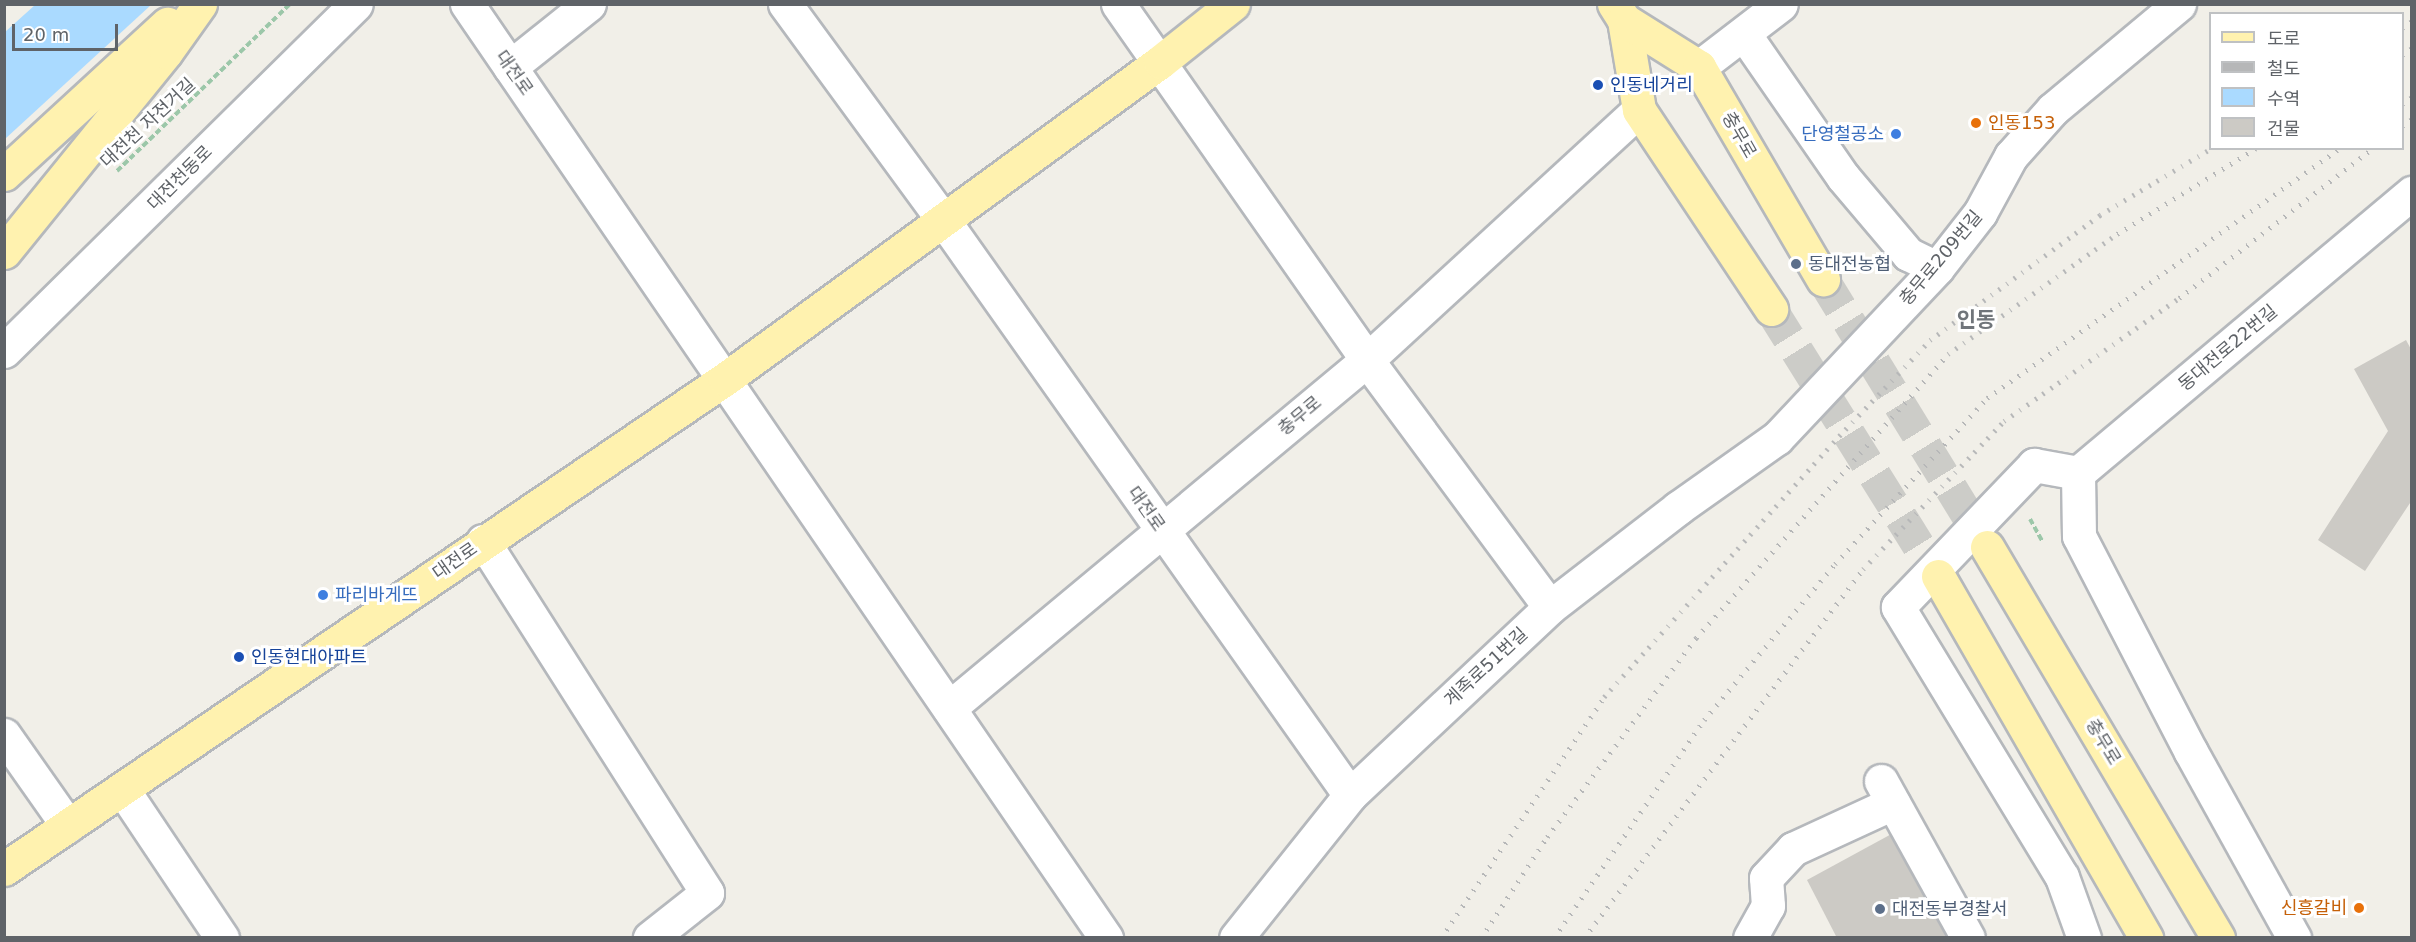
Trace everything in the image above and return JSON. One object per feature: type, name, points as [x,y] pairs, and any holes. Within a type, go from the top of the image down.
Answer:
[{"type":"main road","points":[[4,174],[189,4]]},
{"type":"main road","points":[[4,252],[166,52],[200,4]]},
{"type":"main road","name":"대전로","points":[[4,869],[123,790],[483,541],[725,379],[1160,62],[1233,4]]},
{"type":"main road","name":"충무로","points":[[1619,12],[1699,67],[1823,279]]},
{"type":"main road","name":"충무로","points":[[1619,12],[1639,110],[1771,309]]},
{"type":"main road","name":"충무로","points":[[1987,547],[2218,938]]},
{"type":"main road","points":[[1938,576],[2146,938]]},
{"type":"street","name":"대전천동로","points":[[4,351],[356,4]]},
{"type":"street","name":"대전로","points":[[467,4],[1106,938]]},
{"type":"street","points":[[510,67],[590,4]]},
{"type":"street","name":"대전로","points":[[785,4],[944,221],[1161,531],[1350,795]]},
{"type":"street","points":[[1118,4],[1367,360],[1550,607]]},
{"type":"street","points":[[1699,67],[1781,4]]},
{"type":"street","name":"충무로209번길","points":[[1777,438],[1937,268],[1980,213],[2011,156],[2053,109],[2179,4]]},
{"type":"street","points":[[1744,34],[1843,177],[1908,254],[1937,268]]},
{"type":"street","name":"충무로","points":[[949,708],[1367,360],[1639,110]]},
{"type":"street","name":"동대전로22번길","points":[[2078,473],[2410,198]]},
{"type":"street","name":"계족로51번길","points":[[1236,938],[1350,795],[1550,607],[1678,508],[1777,438]]},
{"type":"street","points":[[2084,938],[2062,877],[1898,607],[2034,465],[2078,473],[2079,536],[2191,752],[2294,938]]},
{"type":"street","points":[[483,541],[707,893],[651,938]]},
{"type":"street","points":[[4,735],[68,826]]},
{"type":"street","points":[[123,790],[222,938]]},
{"type":"street","points":[[1750,938],[1768,906],[1766,878],[1793,849],[1887,792],[1968,938]]},
{"type":"path","name":"대전천 자전거길","points":[[109,178],[291,4]]},
{"type":"water","points":[[35,5],[151,5],[5,139],[5,32]]},
{"type":"building","points":[[2406,340],[2412,351],[2412,500],[2365,571],[2318,540],[2388,431],[2354,369]]},
{"type":"building","name":"대전동부경찰서","points":[[1897,831],[1954,938],[1837,938],[1807,880]]},
{"type":"tunnel","points":[[1823,279],[1987,547]]},
{"type":"tunnel","points":[[1771,309],[1938,576]]},
{"type":"railway","points":[[2404,27],[2412,21]]},
{"type":"railway","points":[[2404,54],[2412,48]]},
{"type":"railway","points":[[2404,103],[2412,97]]},
{"type":"railway","points":[[2404,125],[2412,119]]},
{"type":"railway","points":[[1441,938],[1604,697],[1839,436],[1930,340],[2100,215],[2209,150]]},
{"type":"railway","points":[[1481,938],[1547,837],[1696,638],[1948,354],[2117,234],[2253,150]]},
{"type":"railway","points":[[1554,938],[1704,720],[1835,564],[1987,398],[2337,150]]},
{"type":"railway","points":[[1584,938],[1863,569],[2004,421],[2179,298],[2370,150]]},
{"type":"place","name":"인동네거리","points":[[1598,85]]},
{"type":"place","name":"인동153","points":[[1976,123]]},
{"type":"place","name":"단영철공소","points":[[1896,134]]},
{"type":"place","name":"동대전농협","points":[[1796,264]]},
{"type":"place","name":"파리바게뜨","points":[[323,595]]},
{"type":"place","name":"인동현대아파트","points":[[239,657]]},
{"type":"place","name":"신흥갈비","points":[[2359,908]]},
{"type":"place","name":"대전동부경찰서","points":[[1880,909]]},
{"type":"district","name":"인동","points":[[1976,320]]}]
